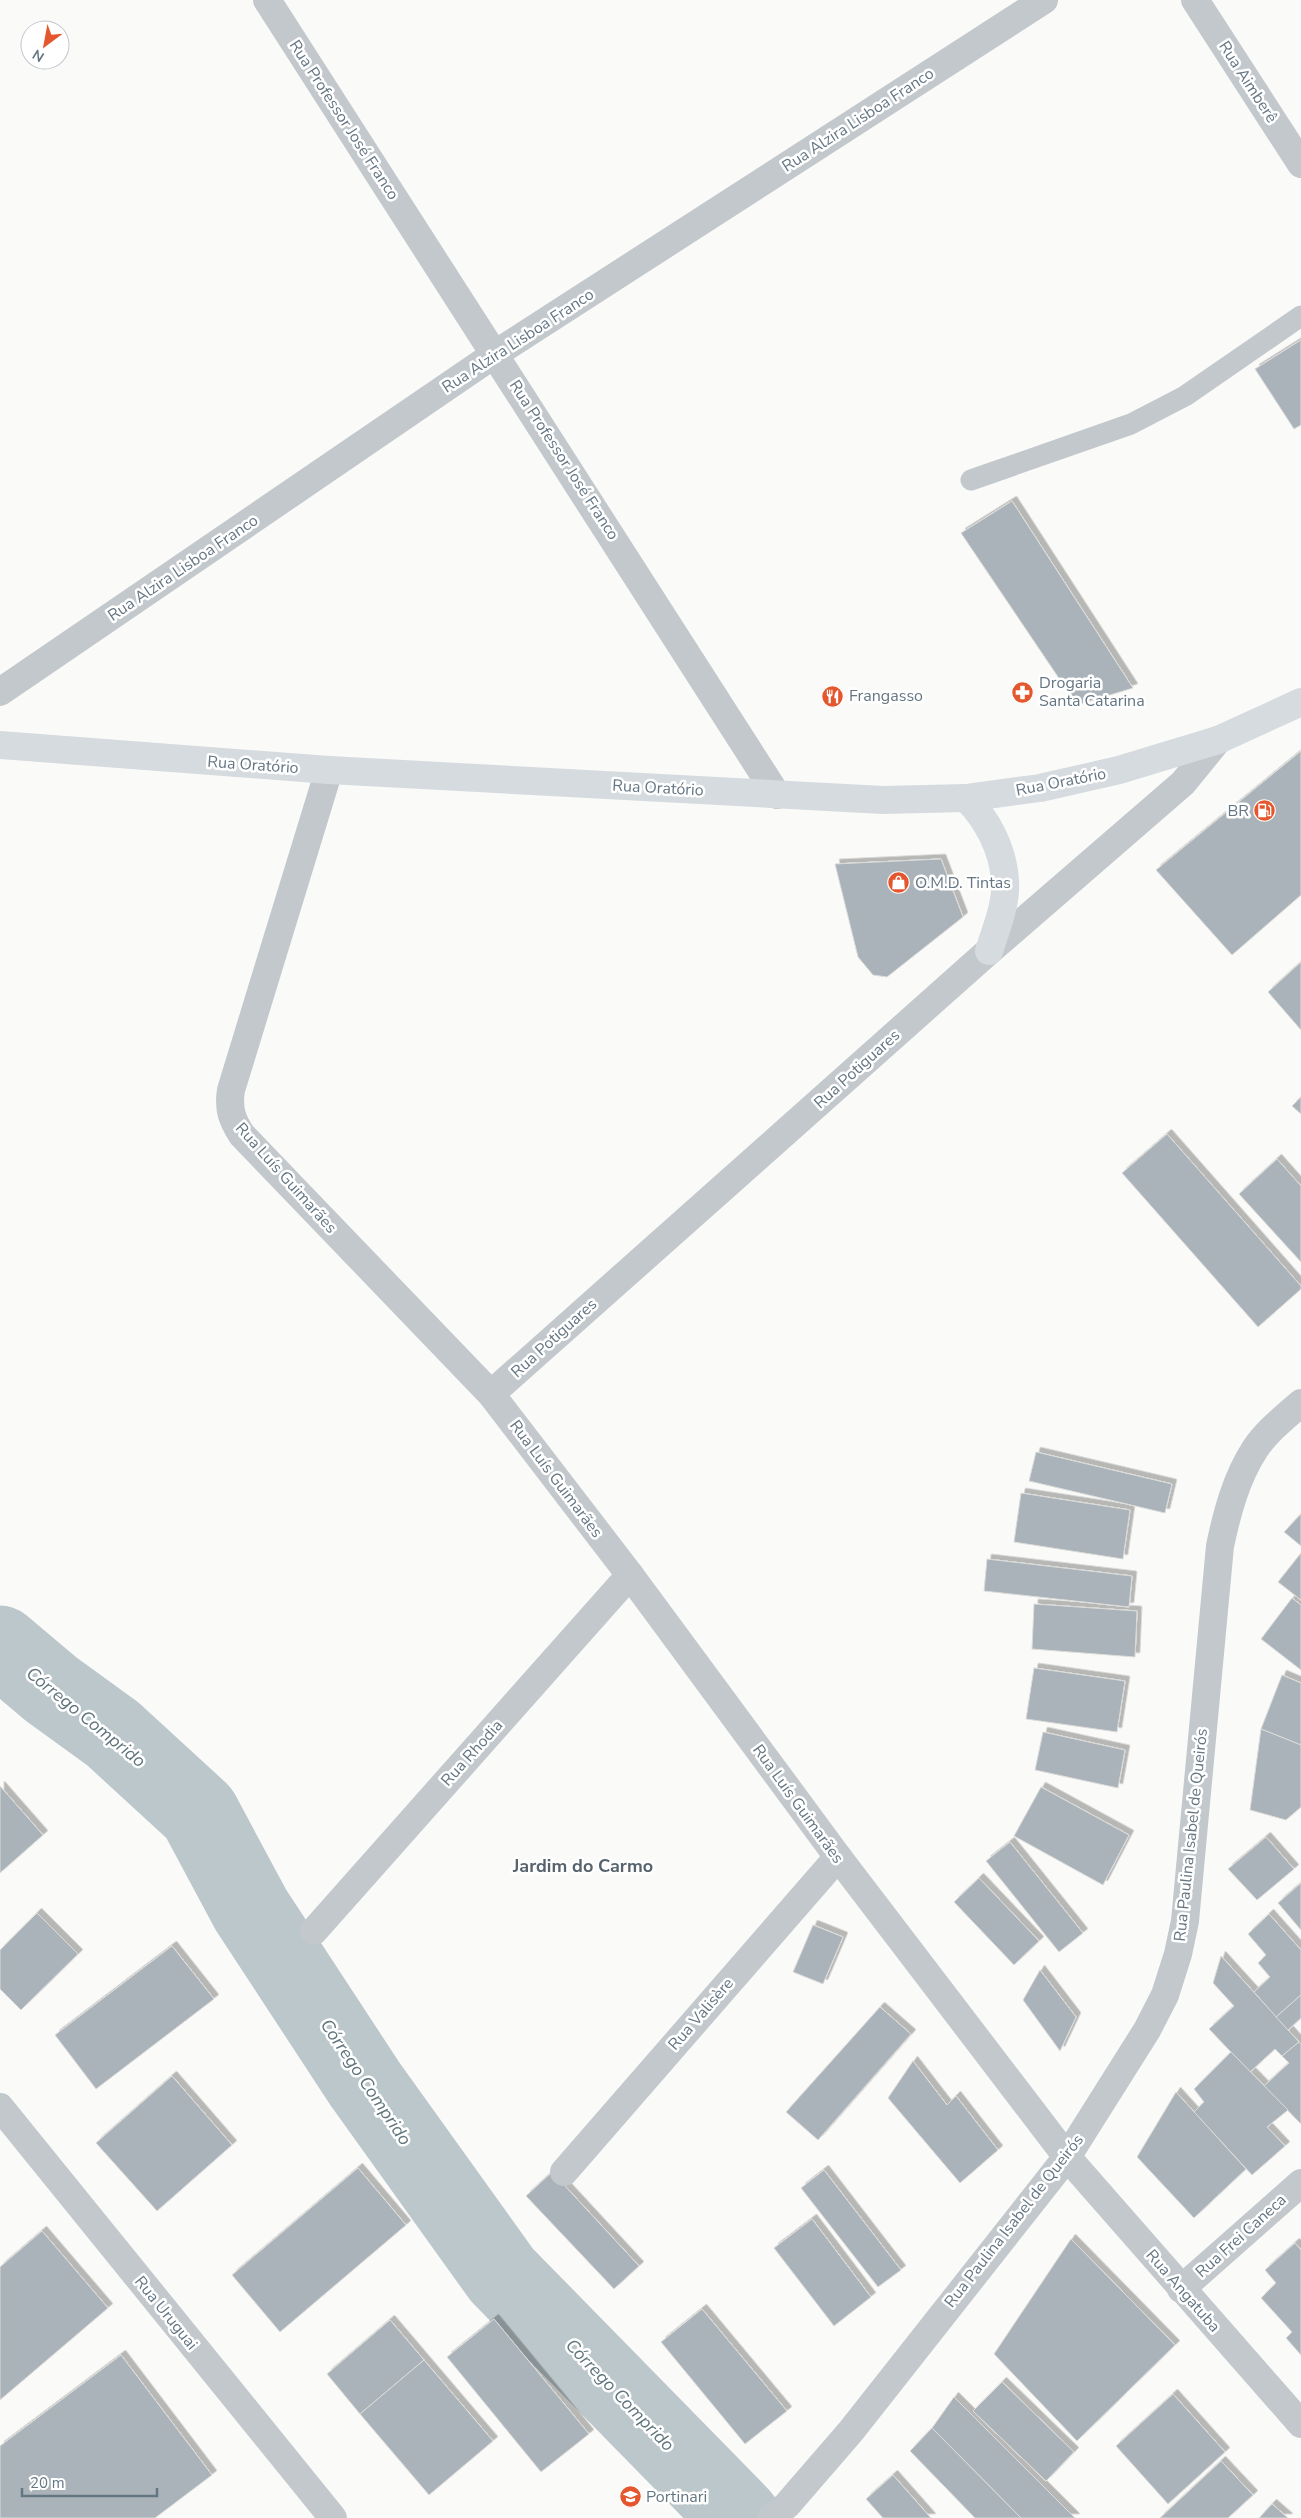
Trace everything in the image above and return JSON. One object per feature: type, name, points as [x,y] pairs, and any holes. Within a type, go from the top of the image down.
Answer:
[{"type":"main road","name":"Rua Oratório","points":[[0,745],[329,770],[777,795],[883,800],[966,798],[1040,788],[1119,770],[1218,740],[1301,702]]},
{"type":"main road","points":[[966,798],[979,811],[990,830],[1000,857],[1005,881],[1000,918],[989,951]]},
{"type":"street","name":"Rua Professor José Franco","points":[[267,0],[777,795]]},
{"type":"street","name":"Rua Alzira Lisboa Franco","points":[[0,692],[495,354],[1044,0]]},
{"type":"street","name":"Rua Aimberê","points":[[1195,0],[1301,164]]},
{"type":"street","name":"Rua Potiguares","points":[[491,1394],[989,951],[1182,783],[1218,740]]},
{"type":"street","name":"Rua Luís Guimarães","points":[[329,770],[231,1090],[230,1113],[242,1135],[491,1394],[630,1575],[838,1857],[1067,2156]]},
{"type":"street","name":"Rua Paulina Isabel de Queirós","points":[[779,2511],[851,2431],[1067,2156],[1148,2030],[1164,1995],[1178,1954],[1185,1921],[1220,1546],[1228,1508],[1255,1449],[1273,1427],[1301,1403]]},
{"type":"street","name":"Rua Rhodia","points":[[314,1931],[630,1575]]},
{"type":"street","name":"Rua Valisère","points":[[564,2172],[838,1857]]},
{"type":"street","name":"Rua Uruguai","points":[[0,2107],[333,2518]]},
{"type":"street","name":"Rua Angatuba","points":[[1067,2156],[1181,2289],[1301,2424]]},
{"type":"street","name":"Rua Frei Caneca","points":[[1181,2289],[1301,2182]]},
{"type":"lane","points":[[971,480],[1131,424],[1185,396],[1301,316]]},
{"type":"building","points":[[1301,340],[1301,425],[1294,429],[1255,369]]},
{"type":"building","points":[[1012,501],[1133,688],[1077,705],[961,533]]},
{"type":"building","name":"BR","points":[[1301,751],[1301,895],[1232,955],[1156,870]]},
{"type":"building","points":[[941,859],[963,917],[887,977],[873,975],[858,957],[835,864]]},
{"type":"building","points":[[1301,962],[1301,1030],[1268,992]]},
{"type":"building","points":[[1301,1097],[1301,1114],[1292,1106]]},
{"type":"building","points":[[1167,1134],[1301,1286],[1301,1289],[1258,1327],[1122,1173]]},
{"type":"building","points":[[1277,1159],[1301,1186],[1301,1262],[1239,1194]]},
{"type":"building","points":[[1036,1452],[1172,1484],[1165,1513],[1029,1481]]},
{"type":"building","points":[[1021,1493],[1130,1510],[1123,1559],[1014,1542]]},
{"type":"building","points":[[1301,1514],[1301,1546],[1284,1532]]},
{"type":"building","points":[[1301,1553],[1301,1600],[1278,1582]]},
{"type":"building","points":[[987,1559],[1132,1576],[1129,1607],[984,1591]]},
{"type":"building","points":[[1292,1598],[1301,1605],[1301,1670],[1261,1639]]},
{"type":"building","points":[[1034,1604],[1137,1611],[1135,1657],[1032,1649]]},
{"type":"building","points":[[1034,1668],[1125,1681],[1117,1732],[1026,1719]]},
{"type":"building","points":[[1282,1675],[1301,1683],[1301,1745],[1261,1729]]},
{"type":"building","points":[[1261,1729],[1301,1745],[1301,1807],[1286,1820],[1250,1810]]},
{"type":"building","points":[[1043,1732],[1125,1750],[1118,1788],[1035,1770]]},
{"type":"building","points":[[0,1786],[43,1835],[0,1873]]},
{"type":"building","points":[[1041,1787],[1129,1835],[1103,1885],[1014,1836]]},
{"type":"building","points":[[1266,1837],[1294,1869],[1257,1900],[1228,1869]]},
{"type":"building","points":[[1010,1842],[1083,1933],[1059,1952],[986,1861]]},
{"type":"building","points":[[979,1878],[1039,1941],[1014,1965],[954,1902]]},
{"type":"building","points":[[1301,1883],[1301,1930],[1278,1903]]},
{"type":"building","points":[[37,1913],[78,1954],[21,2010],[0,1989],[0,1950]]},
{"type":"building","points":[[1269,1914],[1301,1950],[1301,1995],[1276,2017],[1254,1992],[1270,1977],[1258,1963],[1266,1955],[1248,1934]]},
{"type":"building","points":[[813,1925],[843,1937],[823,1984],[793,1972]]},
{"type":"building","points":[[172,1946],[214,1999],[96,2089],[55,2035]]},
{"type":"building","points":[[1221,1956],[1299,2042],[1282,2056],[1275,2049],[1250,2072],[1209,2029],[1234,2006],[1213,1983]]},
{"type":"building","points":[[1040,1970],[1076,2017],[1060,2051],[1023,2000]]},
{"type":"building","points":[[1301,1995],[1301,2018],[1288,2030],[1276,2017]]},
{"type":"building","points":[[880,2007],[911,2034],[818,2140],[786,2112]]},
{"type":"building","points":[[1299,2042],[1301,2044],[1301,2124],[1264,2086],[1289,2063],[1282,2056]]},
{"type":"building","points":[[1231,2052],[1288,2110],[1267,2127],[1285,2146],[1252,2175],[1194,2112],[1204,2102],[1194,2089]]},
{"type":"building","points":[[913,2061],[947,2105],[956,2096],[998,2150],[960,2183],[888,2098]]},
{"type":"building","points":[[172,2076],[232,2145],[157,2211],[96,2143]]},
{"type":"building","points":[[1176,2092],[1246,2169],[1194,2218],[1137,2157]]},
{"type":"building","points":[[358,2168],[406,2225],[280,2332],[232,2275]]},
{"type":"building","points":[[824,2170],[901,2270],[878,2287],[801,2188]]},
{"type":"building","points":[[552,2172],[639,2266],[614,2289],[526,2196]]},
{"type":"building","points":[[812,2219],[871,2297],[834,2326],[774,2248]]},
{"type":"building","points":[[42,2231],[108,2308],[0,2400],[0,2267]]},
{"type":"building","points":[[1071,2239],[1175,2345],[1077,2441],[994,2354]]},
{"type":"building","points":[[1295,2243],[1301,2250],[1301,2355],[1286,2338],[1292,2332],[1261,2298],[1276,2283],[1265,2270]]},
{"type":"building","points":[[702,2309],[787,2411],[745,2444],[661,2342]]},
{"type":"building","points":[[494,2319],[589,2434],[541,2472],[447,2357]]},
{"type":"building","points":[[390,2320],[424,2360],[360,2414],[327,2374]]},
{"type":"building","points":[[121,2355],[212,2475],[155,2518],[0,2518],[0,2446]]},
{"type":"building","points":[[424,2360],[493,2441],[429,2495],[360,2414]]},
{"type":"building","points":[[1002,2382],[1074,2452],[1046,2481],[973,2411]]},
{"type":"building","points":[[1173,2394],[1225,2452],[1168,2504],[1116,2446]]},
{"type":"building","points":[[954,2397],[1075,2518],[1021,2518],[932,2428]]},
{"type":"building","points":[[932,2428],[1021,2518],[975,2518],[910,2451]]},
{"type":"building","points":[[1221,2461],[1253,2495],[1228,2518],[1160,2518]]},
{"type":"building","points":[[893,2475],[931,2518],[883,2518],[866,2499]]},
{"type":"building","points":[[1272,2504],[1288,2518],[1259,2518]]},
{"type":"waterway","name":"Córrego Comprido","points":[[0,1646],[51,1689],[113,1734],[199,1813],[251,1910],[365,2084],[502,2275],[740,2518]]},
{"type":"place","name":"Drogaria Santa Catarina","points":[[1023,692]]},
{"type":"place","name":"Frangasso","points":[[833,696]]},
{"type":"place","name":"BR","points":[[1265,811]]},
{"type":"place","name":"O.M.D. Tintas","points":[[899,883]]},
{"type":"place","name":"Portinari","points":[[630,2497]]},
{"type":"district","name":"Jardim do Carmo","points":[[583,1866]]}]
